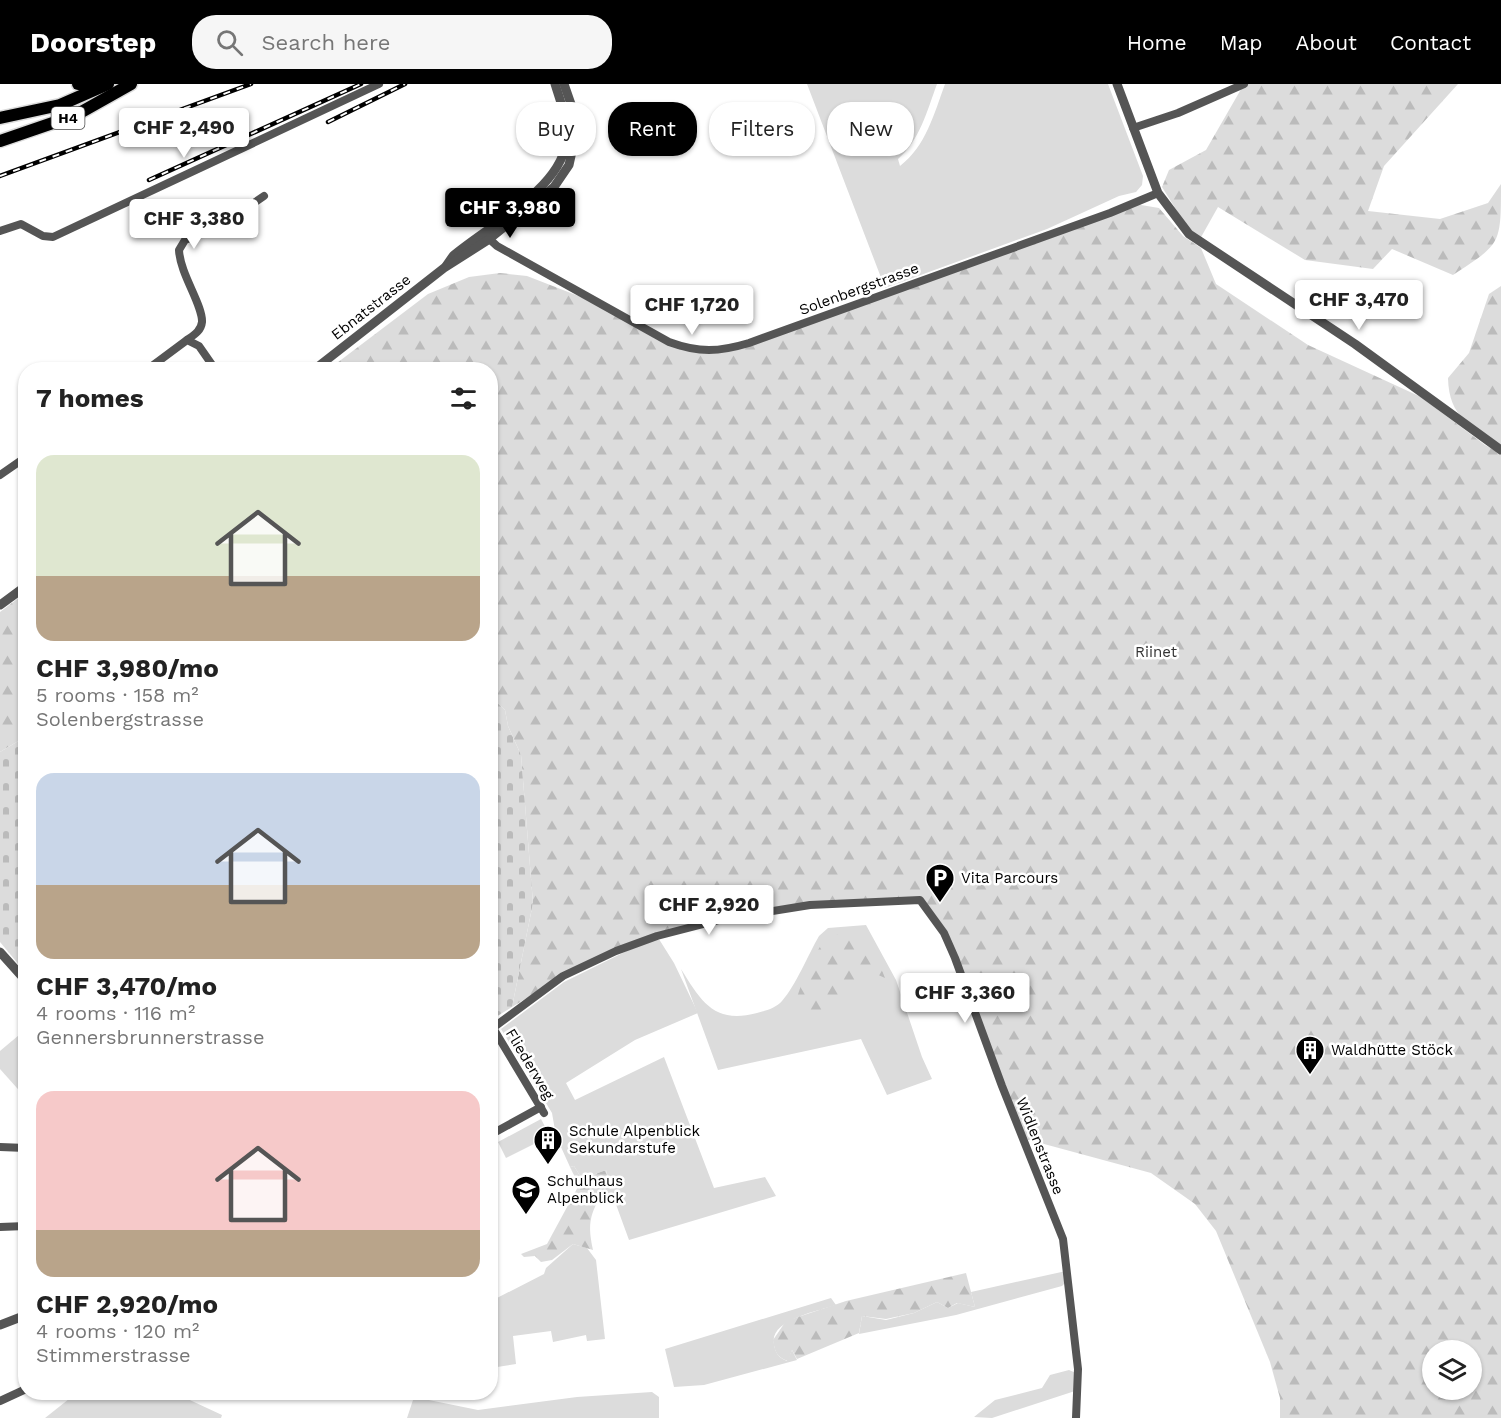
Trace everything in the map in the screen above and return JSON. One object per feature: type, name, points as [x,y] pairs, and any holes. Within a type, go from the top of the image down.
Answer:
[{"type":"highway","name":"H4","points":[[78,84],[99,84]]},
{"type":"highway","name":"H4","points":[[2,118],[60,105],[108,84]]},
{"type":"highway","name":"H4","points":[[0,141],[76,115],[131,84]]},
{"type":"street","points":[[0,231],[21,224],[43,236],[53,237],[379,84]]},
{"type":"street","name":"Ebnatstrasse","points":[[324,362],[486,235],[551,177],[561,161],[566,133],[565,117],[555,84]]},
{"type":"street","name":"Ebnatstrasse","points":[[486,235],[543,198],[569,165],[576,133],[572,107],[564,84]]},
{"type":"street","points":[[1117,84],[1158,193],[1180,226],[1198,243],[1340,334],[1501,450]]},
{"type":"street","points":[[1133,128],[1178,113],[1244,84]]},
{"type":"street","name":"Solenbergstrasse","points":[[486,235],[669,342],[688,349],[719,352],[1110,213],[1158,193]]},
{"type":"street","points":[[157,362],[199,331],[201,315],[186,282],[179,250],[184,240],[226,222],[264,196]]},
{"type":"street","points":[[187,340],[199,346],[210,362]]},
{"type":"street","points":[[0,475],[18,463]]},
{"type":"street","points":[[0,605],[18,592]]},
{"type":"street","name":"Widlenstrasse","points":[[498,1025],[563,976],[616,951],[657,936],[723,919],[810,905],[920,900],[944,933],[955,958],[1002,1086],[1063,1239],[1078,1369],[1076,1418]]},
{"type":"street","points":[[0,952],[18,972]]},
{"type":"street","name":"Fliederweg","points":[[498,1039],[542,1110],[498,1131]]},
{"type":"street","points":[[0,1147],[18,1148]]},
{"type":"street","points":[[0,1227],[18,1226]]},
{"type":"street","points":[[0,1326],[18,1320]]},
{"type":"street","points":[[0,1401],[18,1393]]},
{"type":"green space","points":[[807,84],[937,84],[914,139],[914,102],[827,102],[827,136]]},
{"type":"green space","points":[[945,84],[1108,84],[1143,176],[1142,185],[1136,192],[1119,196],[1047,229],[885,288],[835,156],[901,156],[898,159],[900,166],[911,156],[914,156],[914,152],[933,118]]},
{"type":"green space","points":[[1244,84],[1458,84],[1384,166],[1368,211],[1440,219],[1488,203],[1501,184],[1500,220],[1495,241],[1481,256],[1453,275],[1392,249],[1373,269],[1305,260],[1218,207],[1200,239],[1187,227],[1162,187],[1169,170],[1206,150]]},
{"type":"green space","name":"Riinet","points":[[1138,201],[1141,205],[1159,208],[1183,236],[1201,248],[1216,284],[1308,345],[1421,397],[1485,445],[1501,454],[1501,1418],[1280,1418],[1280,1398],[1270,1362],[1216,1231],[1195,1204],[1151,1173],[1022,1138],[955,958],[923,902],[810,905],[723,919],[657,936],[563,976],[512,1007],[533,903],[521,755],[508,726],[505,710],[498,704],[498,362],[338,362],[428,294],[469,277],[500,273],[527,276],[612,309],[669,342],[719,352]]},
{"type":"green space","points":[[1501,286],[1501,445],[1471,425],[1457,412],[1449,392],[1448,378],[1469,353],[1489,294]]},
{"type":"green space","points":[[18,598],[18,741],[0,752],[0,612]]},
{"type":"green space","points":[[498,704],[505,710],[508,726],[521,755],[533,903],[512,1007],[498,1016]]},
{"type":"green space","points":[[18,741],[18,964],[0,942],[0,752]]},
{"type":"green space","points":[[866,925],[896,980],[922,1057],[932,1079],[887,1095],[861,1039],[718,1070],[681,969],[696,992],[711,1008],[730,1016],[757,1013],[774,1007],[782,1001],[819,936],[828,928]]},
{"type":"green space","points":[[851,932],[870,940],[885,978],[865,969],[832,1010],[803,1013],[794,1006],[807,968],[826,937]]},
{"type":"green space","points":[[657,936],[674,963],[698,1013],[635,1040],[566,1083],[575,1100],[664,1057],[714,1188],[765,1177],[776,1196],[629,1240],[614,1199],[599,1202],[596,1194],[611,1188],[606,1170],[582,1179],[574,1166],[570,1167],[556,1136],[552,1113],[501,1029],[564,982]]},
{"type":"green space","points":[[18,1036],[18,1089],[0,1069],[0,1051]]},
{"type":"green space","points":[[541,1119],[550,1136],[506,1158],[498,1142]]},
{"type":"green space","points":[[574,1166],[582,1179],[606,1170],[610,1189],[596,1194],[598,1201],[592,1213],[590,1225],[593,1250],[573,1244],[552,1260],[541,1262],[535,1256],[524,1257],[521,1254],[547,1244],[579,1185],[570,1167]]},
{"type":"green space","points":[[573,1244],[587,1248],[596,1260],[605,1339],[587,1341],[586,1335],[553,1342],[551,1331],[513,1336],[516,1364],[498,1367],[498,1297],[544,1274],[546,1268]]},
{"type":"green space","points":[[1066,1271],[1066,1282],[1062,1286],[956,1315],[859,1334],[862,1316],[886,1320],[914,1313],[937,1302],[948,1308],[958,1303],[975,1307],[971,1292]]},
{"type":"green space","points":[[966,1273],[975,1307],[957,1303],[948,1308],[937,1302],[914,1313],[886,1319],[862,1316],[859,1333],[797,1359],[792,1350],[788,1361],[781,1358],[775,1350],[773,1340],[786,1321],[846,1301]]},
{"type":"green space","points":[[831,1298],[836,1305],[796,1318],[779,1329],[774,1336],[776,1353],[787,1361],[792,1350],[797,1360],[704,1385],[674,1387],[665,1349]]},
{"type":"green space","points":[[1069,1370],[1076,1373],[1075,1391],[992,1418],[974,1417],[995,1400],[1042,1388],[1050,1375]]},
{"type":"green space","points":[[652,1392],[659,1397],[659,1418],[407,1418],[413,1400],[429,1400],[478,1410],[577,1397]]},
{"type":"green space","points":[[68,1400],[190,1400],[222,1415],[221,1418],[45,1418]]},
{"type":"railway","points":[[0,176],[251,84]]},
{"type":"railway","points":[[149,180],[361,84]]},
{"type":"railway","points":[[328,122],[405,84]]},
{"type":"place","name":"Vita Parcours","points":[[940,904]]},
{"type":"place","name":"Waldhütte Stöck","points":[[1310,1076]]},
{"type":"place","name":"Schule Alpenblick Sekundarstufe","points":[[548,1166]]},
{"type":"place","name":"Schulhaus Alpenblick","points":[[526,1216]]}]
